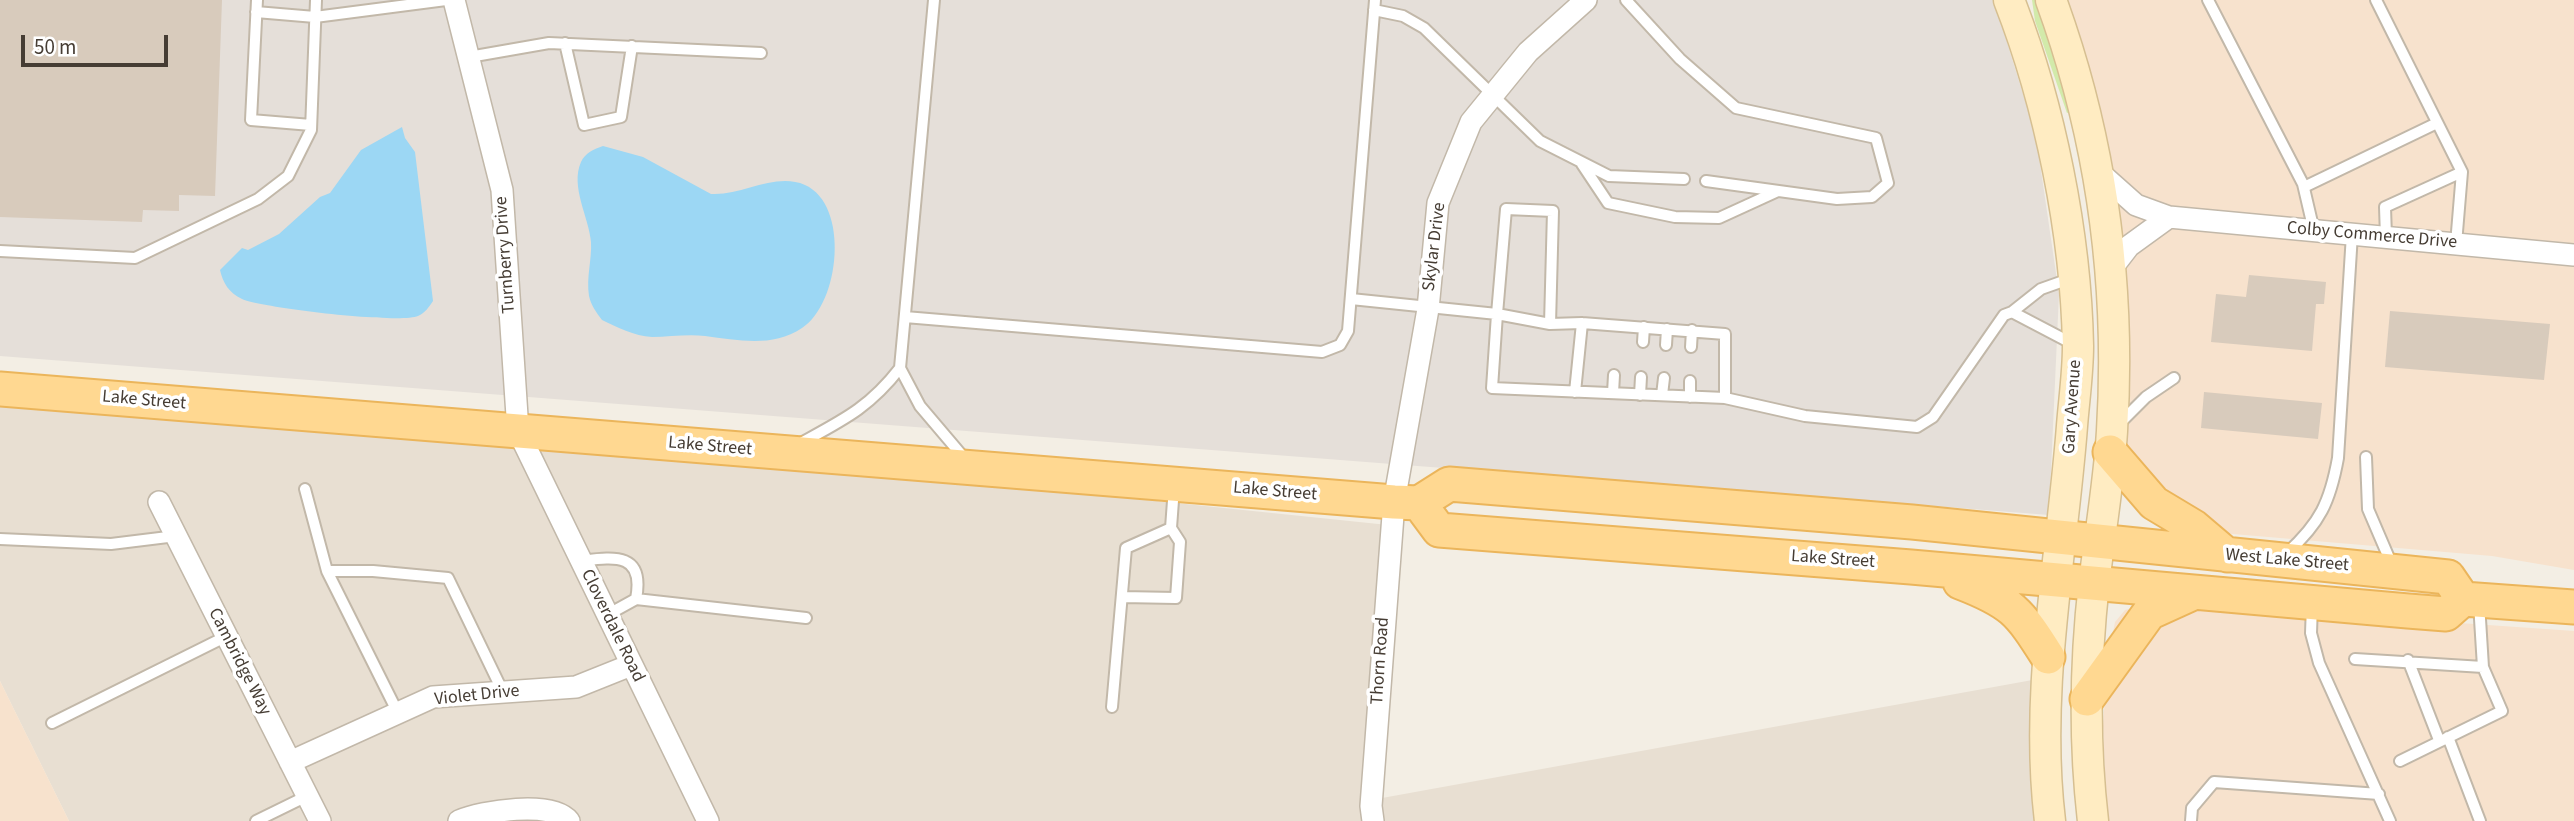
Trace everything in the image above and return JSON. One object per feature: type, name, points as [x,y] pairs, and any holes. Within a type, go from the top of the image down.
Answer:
[{"type":"main road","name":"Gary Avenue","points":[[2009,0],[2023,35],[2050,135],[2072,278],[2078,347],[2062,537],[2048,657],[2045,781],[2050,821]]},
{"type":"main road","points":[[2051,0],[2079,86],[2100,173],[2112,268],[2111,442],[2094,584],[2087,699],[2093,821]]},
{"type":"main road","name":"Lake Street","points":[[0,388],[1407,502],[1438,530],[2094,584]]},
{"type":"main road","points":[[2111,442],[2154,503],[2194,527],[2227,555]]},
{"type":"main road","points":[[1407,502],[1448,484],[2062,537],[2099,543]]},
{"type":"main road","name":"West Lake Street","points":[[2099,543],[2448,577],[2471,599]]},
{"type":"main road","points":[[1911,567],[2000,597],[2026,623],[2048,657]]},
{"type":"main road","points":[[2094,584],[2446,614],[2471,599],[2574,607]]},
{"type":"main road","points":[[2087,699],[2149,614],[2195,593]]},
{"type":"street","name":"Turnberry Drive","points":[[454,0],[502,190],[518,432]]},
{"type":"street","name":"Skylar Drive","points":[[1407,502],[1437,203],[1471,122],[1528,52],[1586,0]]},
{"type":"street","name":"Colby Commerce Drive","points":[[2100,173],[2136,205],[2169,217],[2574,255]]},
{"type":"street","points":[[2112,268],[2129,246],[2169,217]]},
{"type":"street","name":"Cloverdale Road","points":[[518,432],[708,821]]},
{"type":"street","name":"Cambridge Way","points":[[159,502],[320,821]]},
{"type":"street","name":"Thorn Road","points":[[1373,821],[1370,806],[1407,502]]},
{"type":"street","name":"Violet Drive","points":[[290,762],[433,697],[576,687],[631,665]]},
{"type":"street","points":[[459,821],[472,816],[547,809],[569,821]]},
{"type":"lane","points":[[0,251],[135,258],[258,199],[288,176],[311,125],[316,0]]},
{"type":"lane","points":[[311,125],[251,120],[257,6],[315,17],[446,0]]},
{"type":"lane","points":[[783,453],[856,413],[880,395],[900,368],[934,0]]},
{"type":"lane","points":[[1626,0],[1680,59],[1737,108],[1875,138],[1888,183],[1872,197],[1846,198],[1706,181]]},
{"type":"lane","points":[[2208,0],[2304,187],[2314,230]]},
{"type":"lane","points":[[2376,0],[2462,172],[2456,244]]},
{"type":"lane","points":[[905,317],[1322,352],[1340,345],[1348,331],[1375,5],[1424,28],[1540,141],[1609,176],[1684,179]]},
{"type":"lane","points":[[469,58],[549,43],[761,53]]},
{"type":"lane","points":[[565,43],[584,125],[621,117],[632,46]]},
{"type":"lane","points":[[2304,187],[2437,123]]},
{"type":"lane","points":[[1580,161],[1608,202],[1675,217],[1719,218],[1778,191]]},
{"type":"lane","points":[[2386,237],[2385,207],[2462,172]]},
{"type":"lane","points":[[1550,324],[1553,211],[1506,209],[1492,388],[1725,398],[1805,416],[1917,426],[1933,417],[2004,315],[2012,312],[2041,289],[2072,278]]},
{"type":"lane","points":[[2280,560],[2317,523],[2333,485],[2338,458],[2352,234]]},
{"type":"lane","points":[[1351,299],[1427,309],[1497,314],[1550,324],[1582,323],[1725,334],[1725,398]]},
{"type":"lane","points":[[2012,312],[2078,347]]},
{"type":"lane","points":[[1575,392],[1582,323]]},
{"type":"lane","points":[[1617,340],[1618,326]]},
{"type":"lane","points":[[1643,342],[1644,327]]},
{"type":"lane","points":[[1666,345],[1667,329]]},
{"type":"lane","points":[[1691,347],[1692,330]]},
{"type":"lane","points":[[900,368],[920,406],[972,468]]},
{"type":"lane","points":[[1613,393],[1614,375]]},
{"type":"lane","points":[[1640,395],[1641,377]]},
{"type":"lane","points":[[2111,442],[2138,403],[2174,378]]},
{"type":"lane","points":[[1662,396],[1664,379]]},
{"type":"lane","points":[[1690,381],[1690,397]]},
{"type":"lane","points":[[2366,457],[2368,509],[2395,571]]},
{"type":"lane","points":[[1122,597],[1176,598],[1180,542],[1171,528],[1174,484]]},
{"type":"lane","points":[[305,489],[327,571],[398,713]]},
{"type":"lane","points":[[1112,707],[1126,548],[1171,528]]},
{"type":"lane","points":[[0,539],[111,544],[176,536]]},
{"type":"lane","points":[[581,561],[616,556],[628,561],[639,586],[636,599]]},
{"type":"lane","points":[[327,571],[373,571],[448,578],[503,692]]},
{"type":"lane","points":[[607,615],[636,599],[806,618]]},
{"type":"lane","points":[[2400,761],[2502,711],[2483,667],[2471,599]]},
{"type":"lane","points":[[2312,602],[2311,634],[2316,654],[2390,821]]},
{"type":"lane","points":[[52,723],[227,636]]},
{"type":"lane","points":[[2355,659],[2408,660],[2483,667]]},
{"type":"lane","points":[[2408,660],[2480,821]]},
{"type":"lane","points":[[2191,821],[2192,808],[2214,782],[2379,794]]},
{"type":"lane","points":[[256,821],[307,796]]},
{"type":"shaded area","points":[[0,0],[1994,0],[2036,136],[2059,294],[2049,515],[0,356]]},
{"type":"shaded area","points":[[2064,0],[2574,0],[2574,570],[2492,556],[2162,528],[2138,512],[2129,488],[2126,440],[2127,287],[2119,225]]},
{"type":"shaded area","points":[[0,399],[513,438],[702,821],[69,821],[0,681]]},
{"type":"shaded area","points":[[529,436],[1388,525],[1360,802],[2038,679],[2043,821],[719,821]]},
{"type":"shaded area","points":[[2158,602],[2574,631],[2574,821],[2107,821],[2103,725],[2108,658],[2115,622],[2125,610]]},
{"type":"shaded area","points":[[0,681],[69,821],[0,821]]},
{"type":"green space","points":[[2032,0],[2037,0],[2073,111],[2067,113],[2035,21]]},
{"type":"water","points":[[402,127],[405,138],[415,152],[433,301],[425,312],[406,318],[330,314],[255,303],[237,297],[230,291],[220,270],[242,248],[248,250],[279,234],[320,197],[330,193],[361,150]]},
{"type":"water","points":[[603,146],[643,157],[711,194],[735,192],[782,181],[805,185],[819,196],[829,212],[835,255],[832,277],[815,316],[791,334],[755,341],[698,335],[652,337],[626,331],[602,320],[589,296],[591,242],[579,192],[578,172],[583,159]]},
{"type":"building","points":[[0,0],[222,0],[215,196],[179,195],[179,211],[143,210],[142,222],[0,217]]},
{"type":"building","points":[[2249,275],[2326,282],[2324,304],[2316,304],[2312,351],[2211,342],[2216,294],[2246,297]]},
{"type":"building","points":[[2390,311],[2550,324],[2544,380],[2385,367]]},
{"type":"building","points":[[2204,392],[2322,403],[2318,439],[2201,428]]}]
